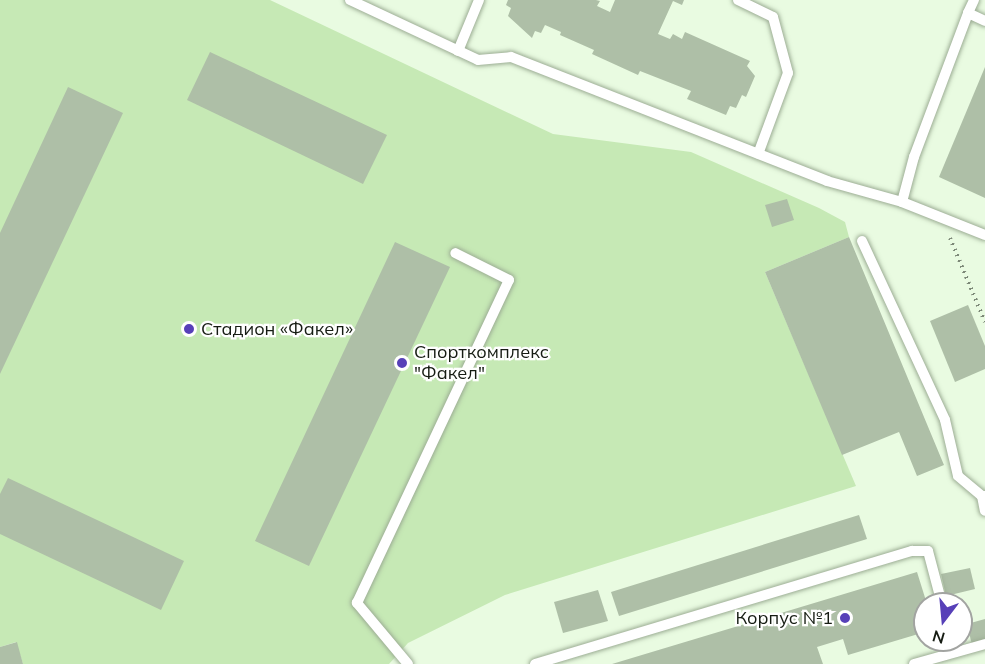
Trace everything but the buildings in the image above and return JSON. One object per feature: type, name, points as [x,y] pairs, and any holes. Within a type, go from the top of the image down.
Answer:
[{"type":"lane","points":[[350,0],[478,60],[511,57],[827,181],[902,202],[985,235]]},
{"type":"lane","points":[[458,51],[479,0]]},
{"type":"lane","points":[[738,0],[773,17],[788,73],[758,154]]},
{"type":"lane","points":[[902,202],[914,157],[974,0]]},
{"type":"lane","points":[[968,13],[985,21]]},
{"type":"lane","points":[[862,241],[945,420],[958,476],[984,496],[985,511]]},
{"type":"lane","points":[[408,664],[357,603],[509,280],[455,254]]},
{"type":"lane","points":[[535,664],[912,551],[928,551],[939,592]]},
{"type":"lane","points":[[914,664],[956,652]]},
{"type":"path","points":[[942,218],[985,322]]},
{"type":"green space","name":"Спорткомплекс \"Факел\"","points":[[0,0],[270,0],[553,134],[691,152],[819,208],[845,222],[849,237],[765,272],[856,486],[505,595],[408,643],[389,664],[23,664],[16,642],[0,647]]},
{"type":"place","name":"Стадион «Факел»","points":[[189,329]]},
{"type":"place","name":"Спорткомплекс \"Факел\"","points":[[402,363]]},
{"type":"place","name":"Корпус №1","points":[[845,618]]}]
